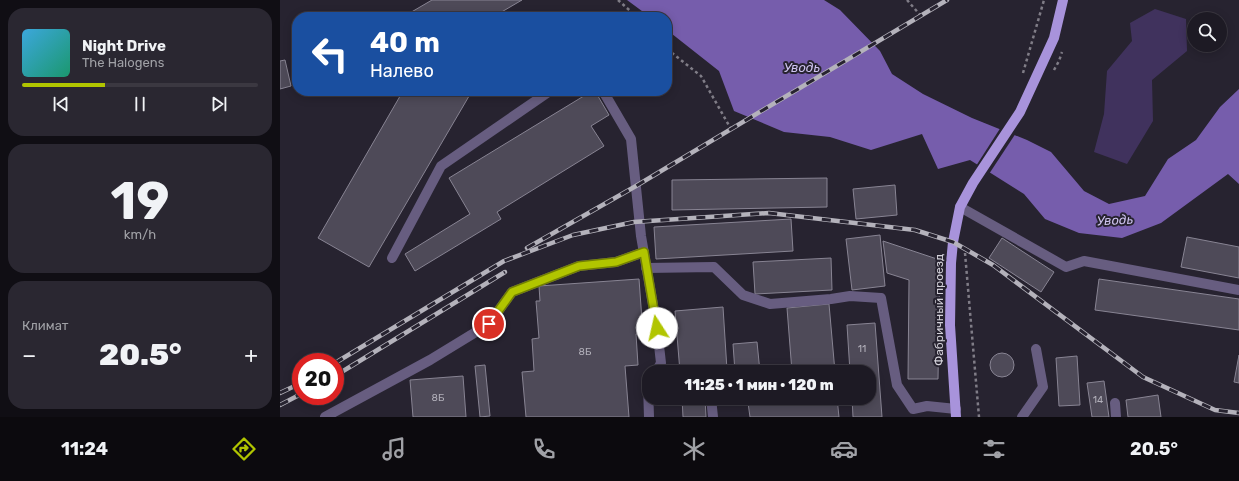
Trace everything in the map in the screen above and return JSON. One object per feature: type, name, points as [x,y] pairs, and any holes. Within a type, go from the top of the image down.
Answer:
[{"type":"main road","name":"Фабричный проезд","points":[[956,413],[950,325],[950,263],[960,207],[973,183],[1020,112],[1054,38],[1063,0]]},
{"type":"lane","points":[[392,258],[441,166],[543,96]]},
{"type":"lane","points":[[606,96],[631,140],[641,236],[657,328],[661,363],[660,365]]},
{"type":"lane","points":[[960,207],[1066,267],[1084,261],[1239,290]]},
{"type":"lane","points":[[325,417],[430,360],[489,324],[512,292],[579,266],[616,262],[644,252]]},
{"type":"lane","points":[[646,268],[714,267],[744,295],[770,304],[850,296],[881,298],[897,385],[913,409],[927,406],[956,413]]},
{"type":"lane","points":[[1022,417],[1043,387],[1036,349]]},
{"type":"lane","points":[[1115,403],[1116,417]]},
{"type":"lane","points":[[649,405],[649,417]]},
{"type":"lane","points":[[712,405],[713,417]]},
{"type":"path","points":[[618,0],[631,12]]},
{"type":"path","points":[[907,0],[921,16]]},
{"type":"path","points":[[1022,76],[1044,0]]},
{"type":"path","points":[[672,53],[701,76],[731,129]]},
{"type":"path","points":[[965,248],[978,417]]},
{"type":"shaded area","points":[[1155,9],[1186,19],[1187,51],[1152,80],[1153,121],[1127,164],[1094,152],[1104,114],[1107,71],[1132,41],[1130,23]]},
{"type":"water","name":"Уводь","points":[[627,0],[824,0],[840,10],[880,51],[892,74],[923,94],[972,118],[1027,140],[1051,152],[1084,191],[1109,204],[1145,196],[1168,159],[1196,140],[1220,107],[1239,89],[1239,184],[1228,174],[1161,223],[1122,238],[1079,233],[1045,219],[1024,194],[970,160],[938,169],[922,134],[871,150],[830,137],[784,132],[734,111],[719,71],[672,34],[672,12],[643,12]]},
{"type":"pier","points":[[1001,127],[1016,133],[989,174],[976,166]]},
{"type":"building","points":[[432,0],[522,0],[502,12],[411,12]]},
{"type":"building","points":[[285,60],[291,86],[280,89],[280,61]]},
{"type":"building","points":[[400,96],[469,96],[369,267],[318,238]]},
{"type":"building","points":[[584,96],[598,96],[609,115],[591,126],[604,146],[497,212],[501,219],[415,271],[405,254],[470,214],[449,178]]},
{"type":"building","points":[[827,178],[827,207],[672,210],[672,180]]},
{"type":"building","points":[[895,185],[897,215],[856,219],[853,189]]},
{"type":"building","points":[[791,219],[793,251],[656,259],[654,227]]},
{"type":"building","points":[[880,235],[885,286],[852,290],[846,239]]},
{"type":"building","points":[[1187,237],[1239,247],[1239,278],[1181,267]]},
{"type":"building","points":[[1002,238],[1054,272],[1041,292],[989,258]]},
{"type":"building","points":[[883,241],[940,260],[938,379],[908,379],[909,280],[887,273]]},
{"type":"building","points":[[831,258],[832,290],[755,294],[753,262]]},
{"type":"building","points":[[639,279],[643,334],[636,334],[638,365],[625,366],[629,417],[526,417],[522,372],[534,371],[532,339],[539,338],[536,301],[540,301],[539,286]]},
{"type":"building","points":[[1099,279],[1239,299],[1239,330],[1095,310]]},
{"type":"building","points":[[829,304],[834,365],[791,365],[787,308]]},
{"type":"building","points":[[723,307],[727,365],[679,365],[675,311]]},
{"type":"building","points":[[875,323],[882,417],[853,417],[852,405],[876,405],[876,365],[850,365],[847,325]]},
{"type":"building","points":[[757,342],[759,365],[734,365],[733,344]]},
{"type":"building","points":[[997,353],[1007,353],[1014,360],[1014,370],[1007,377],[997,377],[990,370],[990,360]]},
{"type":"building","points":[[1239,355],[1239,383],[1234,382]]},
{"type":"building","points":[[1077,356],[1080,405],[1059,406],[1056,358]]},
{"type":"building","points":[[485,365],[490,416],[480,417],[475,366]]},
{"type":"building","points":[[463,376],[466,417],[413,417],[410,380]]},
{"type":"building","points":[[1104,381],[1109,417],[1092,417],[1087,383]]},
{"type":"building","points":[[1158,395],[1161,417],[1128,417],[1126,400]]},
{"type":"building","points":[[682,405],[705,405],[706,417],[683,417]]},
{"type":"building","points":[[748,405],[838,405],[839,417],[750,417]]},
{"type":"railway","points":[[527,248],[636,186],[947,0]]},
{"type":"railway","points":[[344,358],[504,261],[573,235],[634,222],[769,213],[915,230],[953,242],[993,265],[1143,377],[1215,410],[1239,413]]},
{"type":"railway","points":[[344,370],[505,272]]},
{"type":"railway","points":[[280,393],[292,387]]},
{"type":"railway","points":[[280,405],[292,399]]},
{"type":"route","points":[[489,324],[512,292],[579,266],[616,262],[644,252],[657,328]]}]
